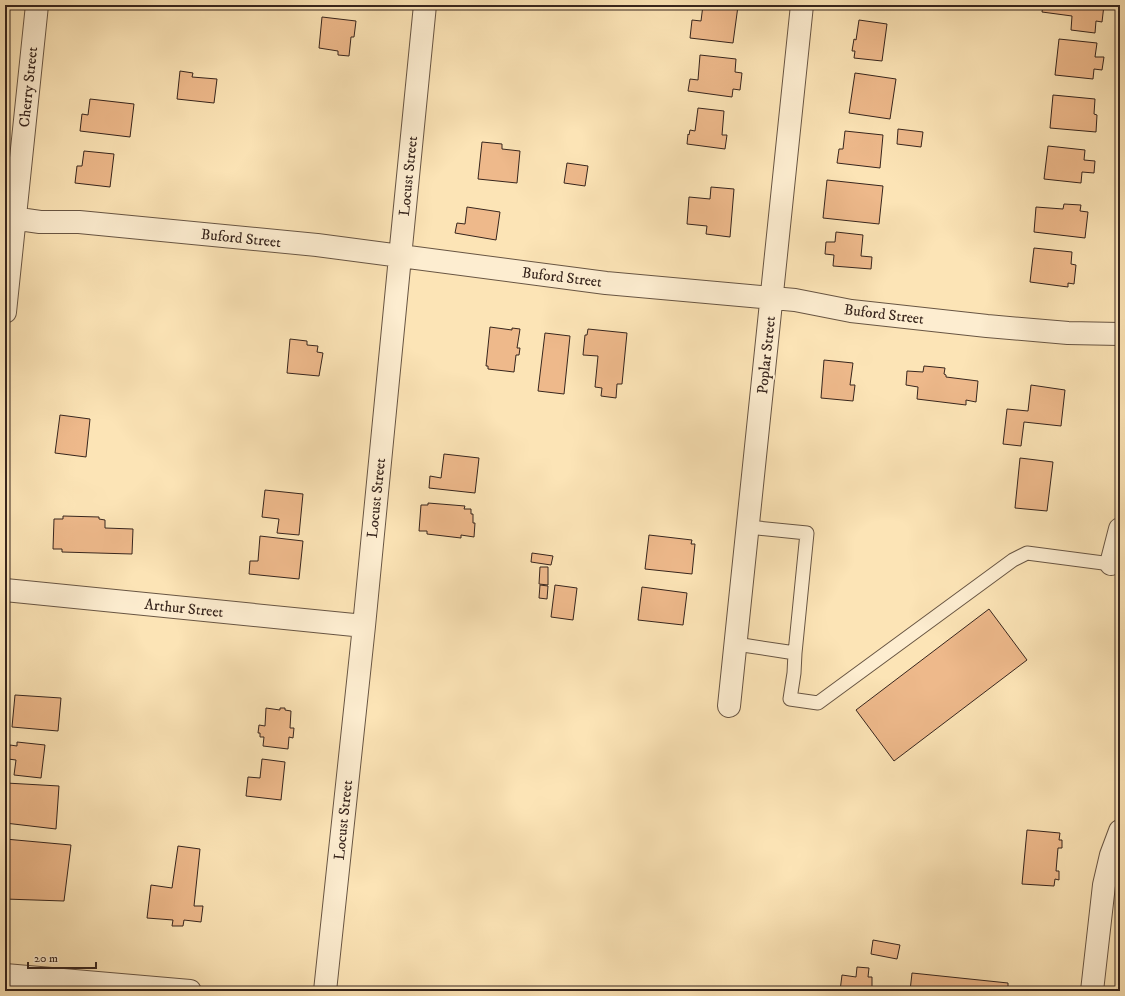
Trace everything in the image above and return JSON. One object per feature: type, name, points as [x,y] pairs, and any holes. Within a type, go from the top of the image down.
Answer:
[{"type":"street","name":"Cherry Street","points":[[5,312],[10,217],[37,5]]},
{"type":"street","name":"Locust Street","points":[[324,991],[364,626],[425,5]]},
{"type":"street","name":"Poplar Street","points":[[729,706],[802,5]]},
{"type":"street","name":"Buford Street","points":[[10,217],[40,222],[79,222],[309,244],[606,283],[795,300],[851,311],[987,326],[1068,333],[1120,334]]},
{"type":"street","points":[[1111,564],[1120,529]]},
{"type":"street","name":"Arthur Street","points":[[5,590],[364,626]]},
{"type":"street","points":[[1092,991],[1104,886],[1111,855],[1120,831]]},
{"type":"street","points":[[5,975],[114,988],[190,991]]},
{"type":"lane","points":[[748,527],[807,533],[794,673],[790,699],[818,703],[1014,560],[1027,553],[1111,564]]},
{"type":"lane","points":[[736,644],[795,653]]},
{"type":"building","points":[[703,5],[738,6],[733,43],[690,38],[692,20],[701,21]]},
{"type":"building","points":[[1043,5],[1104,5],[1102,22],[1096,21],[1095,33],[1071,30],[1072,16],[1042,12]]},
{"type":"building","points":[[322,17],[356,21],[354,37],[351,37],[349,56],[338,55],[338,51],[319,48]]},
{"type":"building","points":[[859,20],[887,24],[882,61],[854,58],[855,51],[852,51],[854,39],[856,40]]},
{"type":"building","points":[[1059,39],[1097,43],[1095,57],[1104,57],[1102,70],[1094,69],[1093,79],[1055,75]]},
{"type":"building","points":[[700,55],[736,59],[735,72],[742,73],[740,90],[733,89],[732,97],[688,91],[690,79],[698,80]]},
{"type":"building","points":[[180,71],[193,73],[192,77],[217,79],[214,103],[177,99]]},
{"type":"building","points":[[855,73],[896,79],[890,119],[849,113]]},
{"type":"building","points":[[1053,95],[1095,99],[1094,114],[1097,115],[1096,132],[1050,128]]},
{"type":"building","points":[[90,99],[134,104],[130,137],[80,131],[82,114],[88,115]]},
{"type":"building","points":[[698,108],[724,111],[722,135],[727,135],[725,149],[687,144],[690,130],[695,131]]},
{"type":"building","points":[[898,129],[923,132],[921,147],[897,144]]},
{"type":"building","points":[[845,131],[883,135],[880,168],[837,163],[839,149],[843,149]]},
{"type":"building","points":[[482,142],[502,144],[502,149],[520,151],[517,183],[478,179]]},
{"type":"building","points":[[1048,146],[1085,150],[1084,160],[1095,161],[1094,173],[1082,172],[1081,183],[1044,179]]},
{"type":"building","points":[[84,151],[114,154],[110,187],[75,183],[77,166],[82,166]]},
{"type":"building","points":[[567,163],[588,166],[585,186],[564,183]]},
{"type":"building","points":[[827,180],[883,186],[879,224],[823,218]]},
{"type":"building","points":[[711,187],[734,189],[730,237],[706,234],[707,226],[687,224],[689,197],[710,199]]},
{"type":"building","points":[[1064,204],[1081,205],[1080,211],[1088,212],[1085,238],[1034,232],[1036,207],[1063,209]]},
{"type":"building","points":[[467,207],[500,212],[496,240],[455,233],[457,223],[465,224]]},
{"type":"building","points":[[836,232],[863,235],[861,256],[872,257],[871,269],[833,266],[834,255],[825,254],[826,242],[835,242]]},
{"type":"building","points":[[1034,248],[1072,252],[1071,264],[1076,265],[1074,284],[1068,283],[1068,287],[1030,282]]},
{"type":"building","points":[[490,327],[512,330],[512,328],[520,329],[517,348],[520,348],[519,355],[516,355],[514,372],[488,369],[488,366],[486,366]]},
{"type":"building","points":[[588,329],[627,333],[622,384],[617,384],[616,398],[601,396],[602,388],[595,387],[598,356],[583,355],[585,335],[587,335]]},
{"type":"building","points":[[545,333],[570,336],[564,394],[538,391]]},
{"type":"building","points":[[290,339],[307,341],[307,345],[318,346],[317,352],[323,353],[319,376],[287,373]]},
{"type":"building","points":[[824,360],[853,363],[850,385],[855,385],[853,401],[821,398]]},
{"type":"building","points":[[924,366],[945,368],[944,374],[946,377],[978,381],[976,402],[966,400],[966,405],[917,399],[918,387],[906,385],[907,371],[923,372]]},
{"type":"building","points":[[1031,385],[1065,390],[1061,426],[1024,422],[1021,446],[1003,444],[1007,409],[1028,411]]},
{"type":"building","points":[[60,415],[90,419],[86,457],[55,453]]},
{"type":"building","points":[[444,454],[479,458],[475,493],[429,488],[430,476],[441,478]]},
{"type":"building","points":[[1020,458],[1053,462],[1047,511],[1015,508]]},
{"type":"building","points":[[265,490],[303,494],[299,535],[277,533],[279,519],[262,517]]},
{"type":"building","points":[[428,503],[465,506],[464,509],[471,509],[471,514],[473,514],[473,523],[475,523],[474,537],[461,535],[461,538],[427,534],[427,531],[419,531],[421,505],[428,505]]},
{"type":"building","points":[[63,516],[99,517],[99,519],[105,520],[105,528],[133,529],[132,554],[62,552],[62,549],[53,549],[54,519],[63,519]]},
{"type":"building","points":[[649,535],[692,540],[691,544],[695,544],[692,574],[645,569]]},
{"type":"building","points":[[260,536],[303,541],[299,579],[249,574],[250,561],[258,561]]},
{"type":"building","points":[[532,553],[553,556],[551,565],[531,562]]},
{"type":"building","points":[[540,567],[548,567],[548,585],[539,584]]},
{"type":"building","points":[[540,585],[548,586],[547,599],[539,598]]},
{"type":"building","points":[[555,585],[577,588],[573,620],[551,617]]},
{"type":"building","points":[[642,587],[687,593],[683,625],[638,620]]},
{"type":"building","points":[[989,609],[1027,660],[894,761],[856,710]]},
{"type":"building","points":[[15,695],[61,698],[58,731],[12,727]]},
{"type":"building","points":[[266,708],[280,710],[280,708],[285,708],[285,710],[291,711],[290,728],[294,728],[293,738],[289,737],[288,749],[263,746],[264,737],[260,737],[260,733],[258,733],[259,725],[265,726]]},
{"type":"building","points":[[17,742],[45,745],[41,778],[14,775],[16,760],[8,759],[10,745],[17,746]]},
{"type":"building","points":[[262,759],[285,762],[281,800],[246,796],[248,777],[260,778]]},
{"type":"building","points":[[6,783],[59,786],[56,829],[5,823]]},
{"type":"building","points":[[1027,830],[1060,833],[1059,840],[1062,840],[1062,848],[1058,848],[1056,871],[1059,871],[1059,880],[1055,879],[1054,886],[1022,884]]},
{"type":"building","points":[[5,839],[71,845],[64,901],[5,899]]},
{"type":"building","points":[[178,846],[200,849],[194,906],[203,906],[201,922],[184,920],[183,926],[172,926],[173,920],[147,918],[151,885],[172,888]]},
{"type":"building","points":[[873,940],[900,945],[897,959],[871,954]]},
{"type":"building","points":[[857,967],[869,968],[868,977],[872,977],[872,988],[889,991],[840,991],[842,975],[856,977]]},
{"type":"building","points":[[912,973],[1008,983],[1008,991],[910,991]]}]
